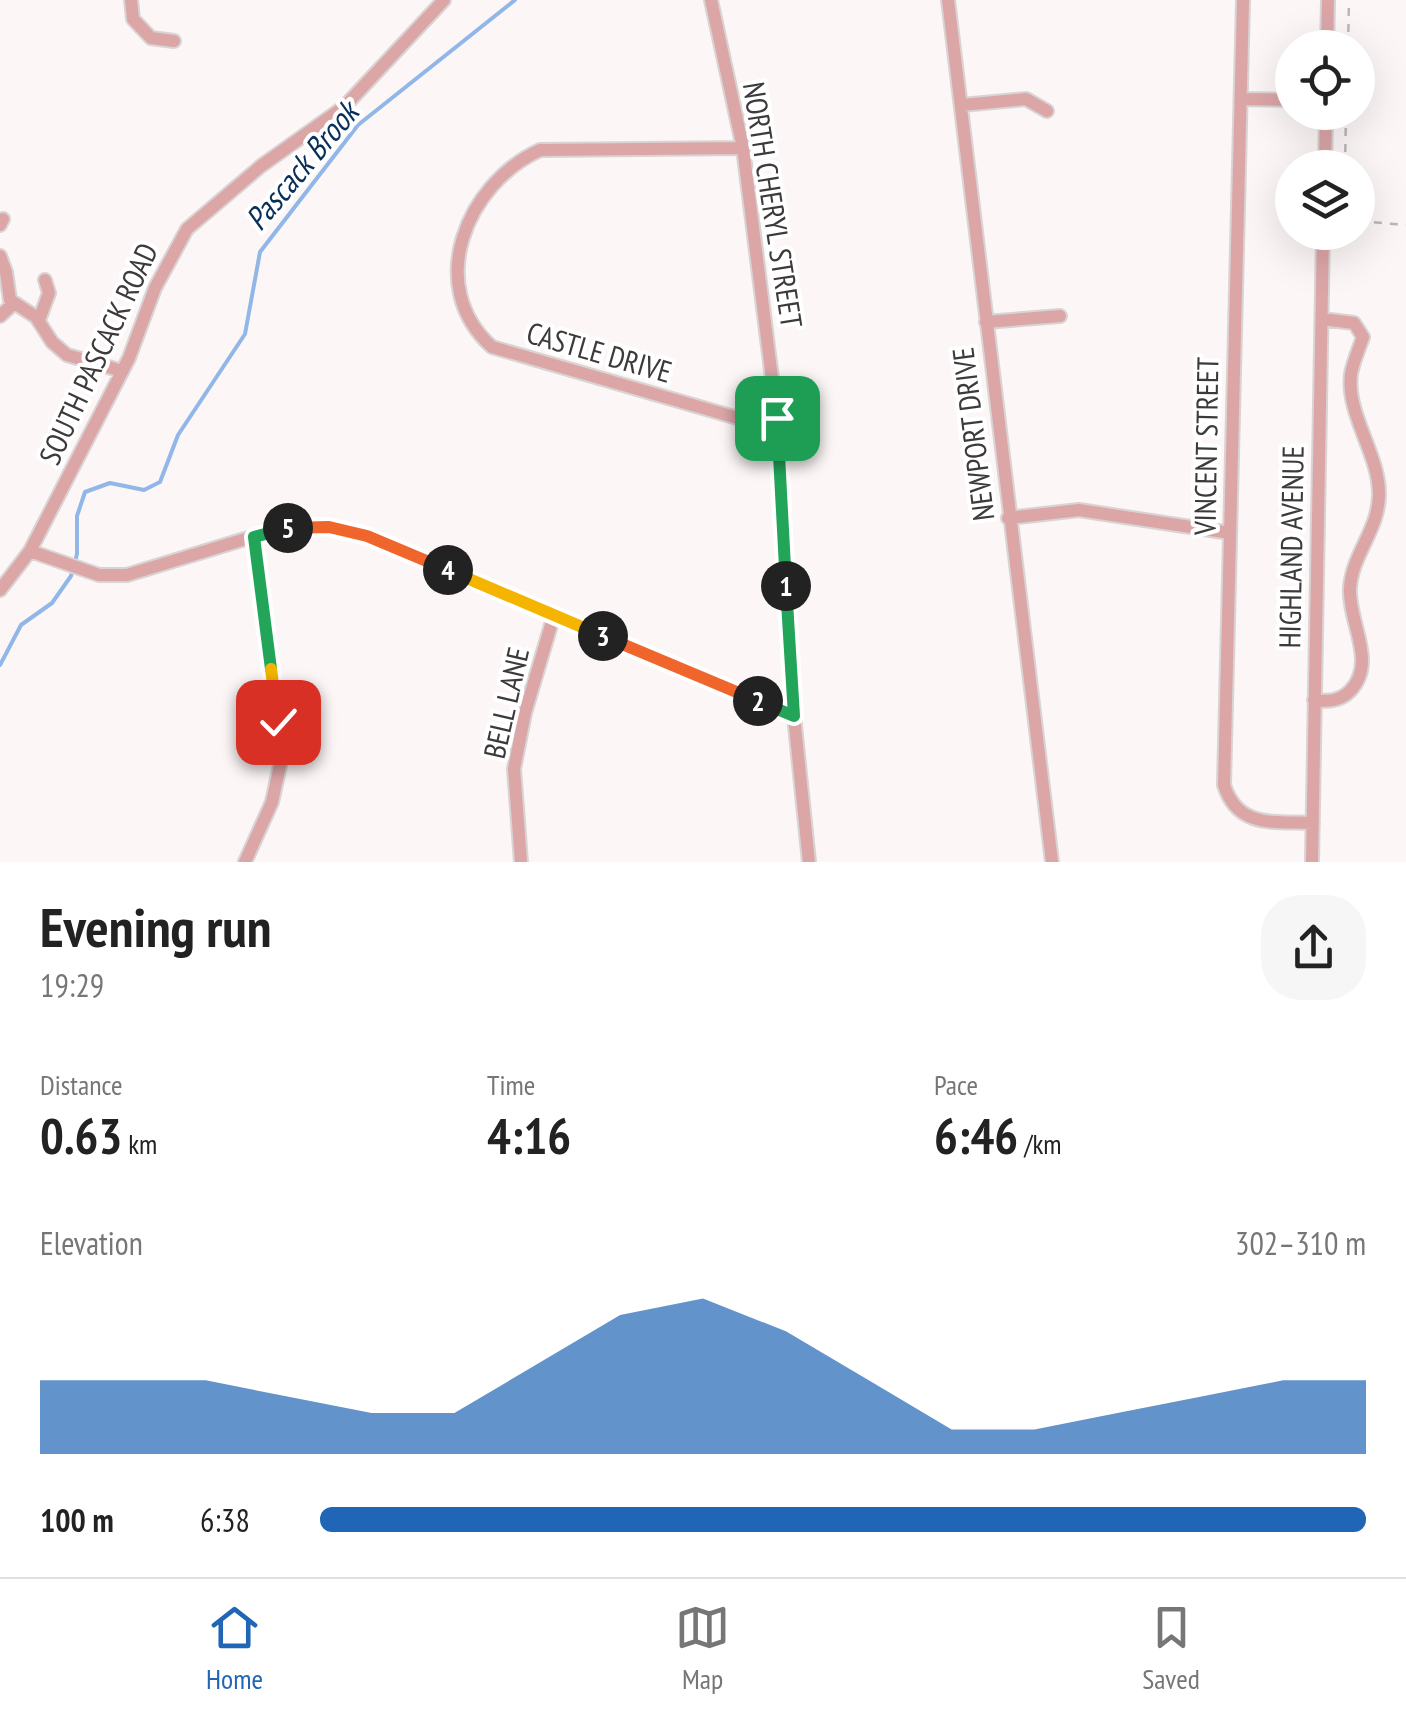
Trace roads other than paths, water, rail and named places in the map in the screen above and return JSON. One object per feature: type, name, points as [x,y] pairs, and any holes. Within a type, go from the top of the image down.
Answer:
[{"type":"street","points":[[131,0],[133,19],[150,38],[174,41]]},
{"type":"street","name":"SOUTH PASCACK ROAD","points":[[0,590],[30,551],[122,372],[155,288],[187,230],[261,166],[344,107],[444,0]]},
{"type":"street","name":"NORTH CHERYL STREET","points":[[711,0],[743,148],[777,418],[794,716],[810,862]]},
{"type":"street","name":"NEWPORT DRIVE","points":[[948,0],[1052,862]]},
{"type":"street","name":"VINCENT STREET","points":[[1243,0],[1224,785],[1233,806],[1250,819],[1313,824]]},
{"type":"street","points":[[1327,30],[1328,0]]},
{"type":"street","points":[[962,105],[1026,99],[1048,111]]},
{"type":"street","points":[[1241,99],[1275,100]]},
{"type":"street","name":"CASTLE DRIVE","points":[[743,148],[540,150],[517,161],[475,207],[459,256],[456,284],[461,307],[474,332],[492,347],[741,419],[777,418]]},
{"type":"street","name":"HIGHLAND AVENUE","points":[[1312,862],[1324,250]]},
{"type":"street","points":[[0,256],[12,304],[38,320],[52,342],[68,355],[122,372]]},
{"type":"street","points":[[38,320],[49,292],[45,280]]},
{"type":"street","points":[[0,316],[12,304]]},
{"type":"street","points":[[986,322],[1060,316]]},
{"type":"street","points":[[1314,700],[1328,702],[1344,696],[1361,674],[1364,659],[1350,604],[1350,587],[1352,570],[1375,524],[1380,492],[1372,453],[1353,400],[1351,374],[1362,338],[1354,323],[1322,319]]},
{"type":"street","points":[[1008,518],[1079,510],[1230,533]]},
{"type":"street","points":[[30,551],[99,576],[128,576],[278,529],[329,527],[367,536],[794,716]]},
{"type":"street","points":[[245,862],[272,802],[281,761],[254,537]]},
{"type":"street","name":"BELL LANE","points":[[521,862],[514,769],[525,713],[554,615]]},
{"type":"waterway","name":"Pascack Brook","points":[[0,665],[21,625],[52,603],[71,576],[77,554],[77,516],[85,492],[110,483],[144,490],[160,482],[178,435],[245,334],[260,252],[358,125],[515,0]]}]
